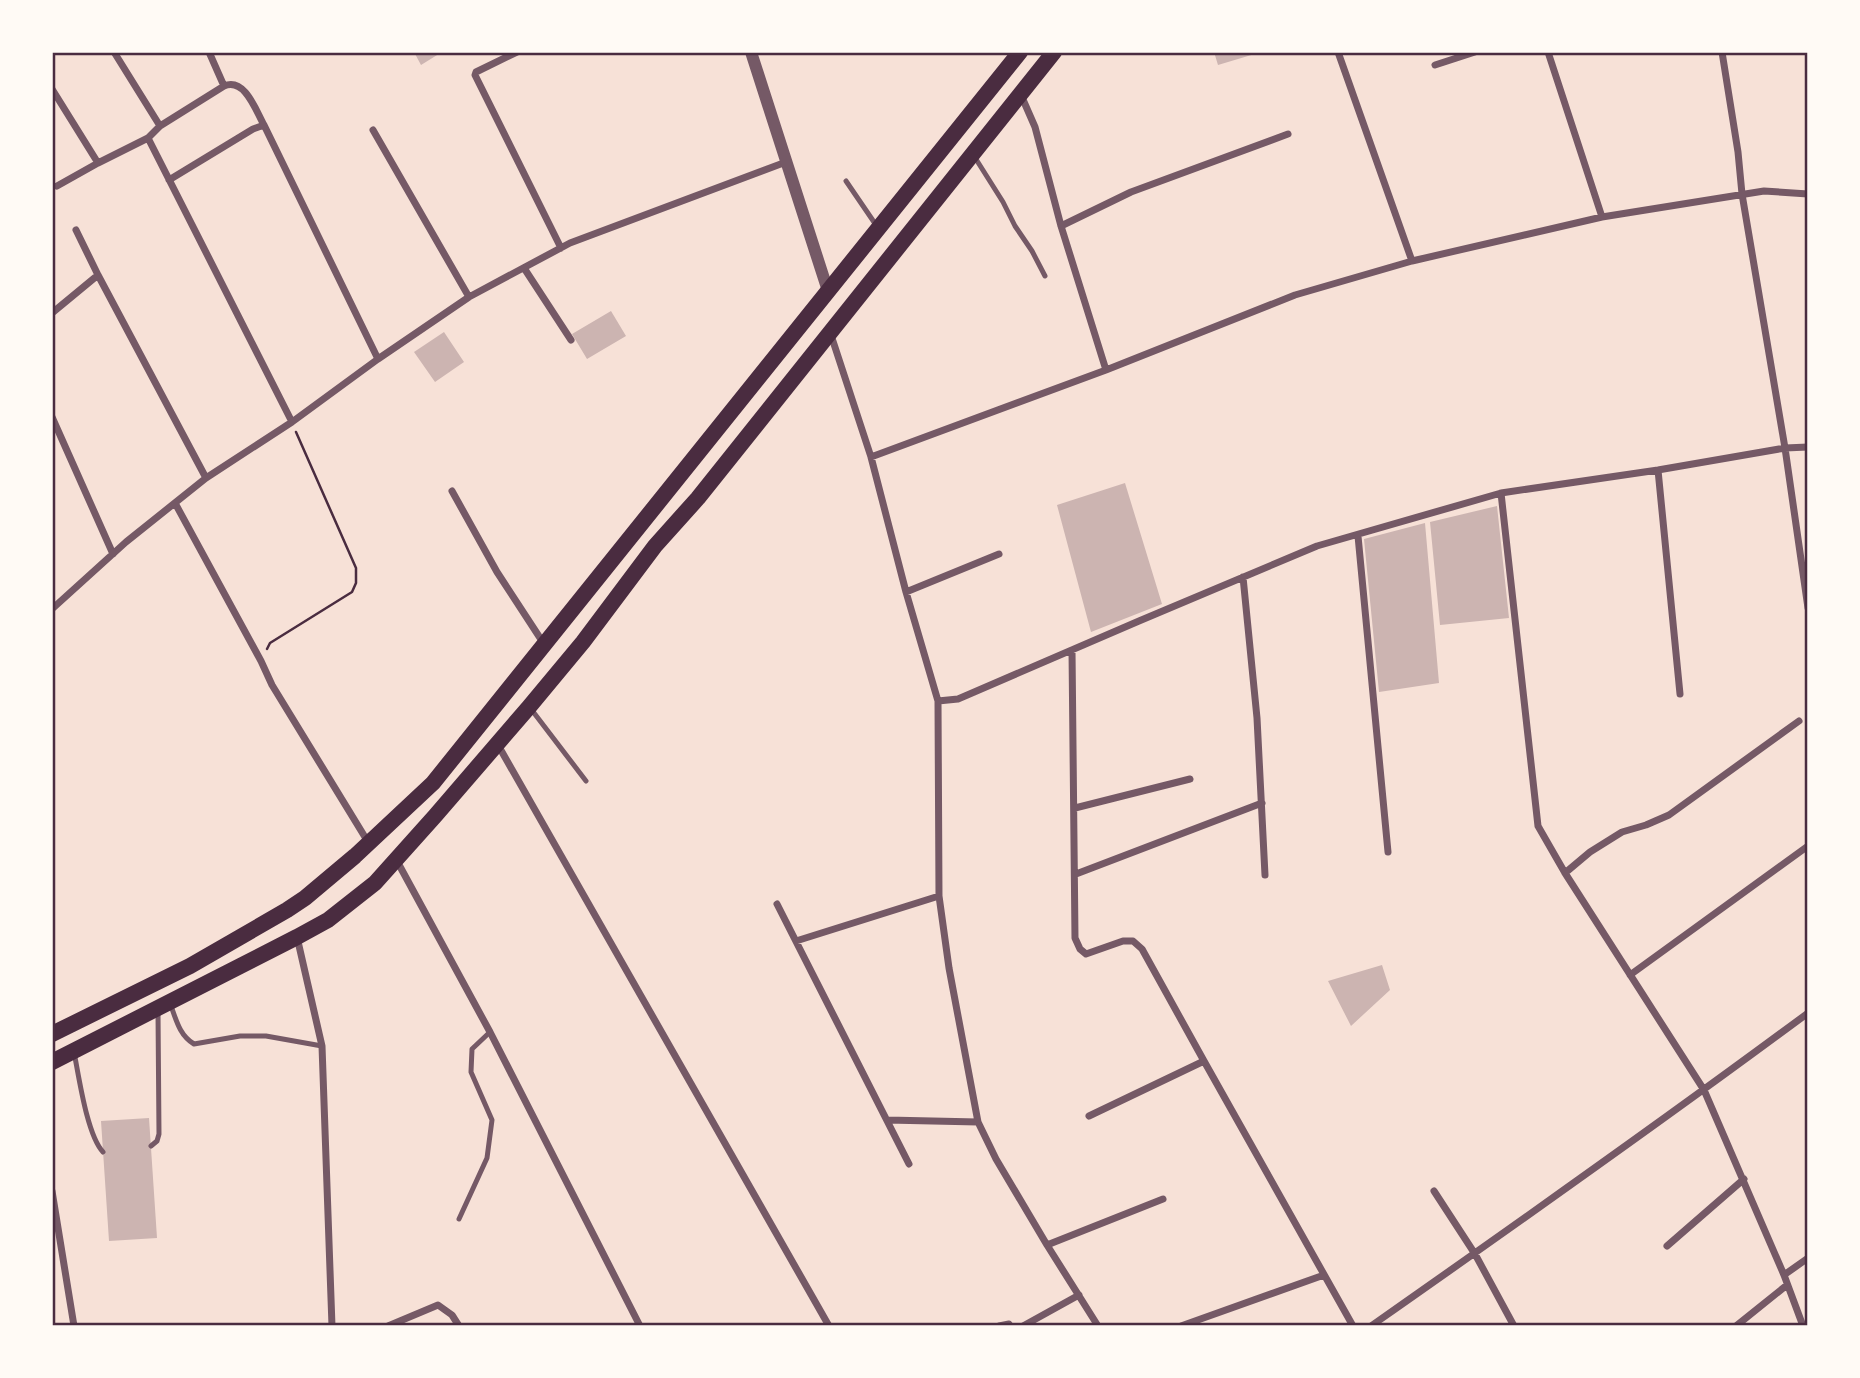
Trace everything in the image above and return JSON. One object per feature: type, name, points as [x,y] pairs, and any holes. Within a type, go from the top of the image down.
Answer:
[{"type":"main road","points":[[52,1034],[190,966],[287,910],[305,898],[368,843],[432,783],[1020,52]]},
{"type":"main road","points":[[52,1062],[297,937],[327,920],[375,883],[498,745],[583,642],[655,546],[698,498],[1054,52]]},
{"type":"main road","points":[[562,623],[583,642]]},
{"type":"street","points":[[114,52],[160,126]]},
{"type":"street","points":[[209,52],[224,86]]},
{"type":"street","points":[[751,52],[828,290]]},
{"type":"street","points":[[1338,52],[1412,261]]},
{"type":"street","points":[[1435,65],[1475,52]]},
{"type":"street","points":[[1548,52],[1602,217]]},
{"type":"street","points":[[1722,52],[1808,608]]},
{"type":"street","points":[[511,54],[476,72],[475,78],[561,248]]},
{"type":"street","points":[[57,186],[148,138],[160,126],[224,86],[230,83],[238,85],[246,93],[264,125],[378,359]]},
{"type":"street","points":[[52,89],[98,163]]},
{"type":"street","points":[[1020,95],[1035,127],[1061,226],[1106,370]]},
{"type":"street","points":[[169,180],[264,125]]},
{"type":"street","points":[[373,130],[469,297]]},
{"type":"street","points":[[1061,226],[1131,192],[1288,134]]},
{"type":"street","points":[[148,138],[292,422]]},
{"type":"street","points":[[52,608],[206,478],[292,422],[469,297],[561,248],[786,162]]},
{"type":"street","points":[[871,457],[1106,370],[1295,295],[1412,261],[1602,217],[1764,191],[1808,194]]},
{"type":"street","points":[[76,230],[206,478]]},
{"type":"street","points":[[524,268],[571,340]]},
{"type":"street","points":[[52,313],[98,275]]},
{"type":"street","points":[[830,333],[871,457],[905,592],[938,701],[939,896],[949,968],[978,1122],[996,1159],[1098,1325]]},
{"type":"street","points":[[52,417],[113,554]]},
{"type":"street","points":[[938,701],[958,699],[1317,547],[1501,493],[1785,448],[1808,447]]},
{"type":"street","points":[[1658,470],[1680,694]]},
{"type":"street","points":[[452,491],[497,572],[545,645]]},
{"type":"street","points":[[1501,493],[1538,827],[1704,1090],[1744,1179],[1803,1325]]},
{"type":"street","points":[[175,503],[272,685],[368,843]]},
{"type":"street","points":[[1358,536],[1388,852]]},
{"type":"street","points":[[905,592],[999,554]]},
{"type":"street","points":[[1243,577],[1257,719],[1265,876]]},
{"type":"street","points":[[1072,650],[1075,938],[1080,949],[1086,954],[1122,941],[1133,941],[1142,948],[1353,1325]]},
{"type":"street","points":[[1565,873],[1590,852],[1622,832],[1669,815],[1799,721]]},
{"type":"street","points":[[498,745],[829,1325]]},
{"type":"street","points":[[1074,807],[1190,779]]},
{"type":"street","points":[[1076,874],[1262,803]]},
{"type":"street","points":[[1630,975],[1808,846]]},
{"type":"street","points":[[396,858],[490,1032],[639,1325]]},
{"type":"street","points":[[796,941],[939,896]]},
{"type":"street","points":[[777,904],[909,1164]]},
{"type":"street","points":[[297,937],[322,1046],[332,1325]]},
{"type":"street","points":[[1371,1325],[1475,1254],[1808,1013]]},
{"type":"street","points":[[1089,1116],[1204,1061]]},
{"type":"street","points":[[887,1120],[978,1122]]},
{"type":"street","points":[[1667,1246],[1744,1179]]},
{"type":"street","points":[[52,1191],[74,1325]]},
{"type":"street","points":[[1434,1191],[1475,1254],[1514,1325]]},
{"type":"street","points":[[1047,1245],[1163,1199]]},
{"type":"street","points":[[1784,1275],[1808,1258]]},
{"type":"street","points":[[1181,1325],[1324,1275]]},
{"type":"street","points":[[1736,1325],[1787,1285]]},
{"type":"street","points":[[1023,1325],[1079,1295]]},
{"type":"street","points":[[388,1325],[438,1305],[452,1315],[459,1325]]},
{"type":"street","points":[[999,1325],[1010,1325]]},
{"type":"lane","points":[[973,153],[1045,276]]},
{"type":"lane","points":[[846,181],[878,228]]},
{"type":"lane","points":[[529,707],[586,781]]},
{"type":"lane","points":[[164,1006],[180,1031],[194,1044],[240,1036],[266,1036],[322,1046]]},
{"type":"lane","points":[[151,1146],[157,1141],[159,1134],[164,1006]]},
{"type":"lane","points":[[459,1219],[486,1157],[492,1120],[471,1072],[472,1049],[490,1032]]},
{"type":"lane","points":[[74,1051],[91,1128],[97,1145],[103,1152]]},
{"type":"path","points":[[261,661],[270,643],[352,592],[356,583],[356,568],[292,422]]},
{"type":"building","points":[[414,52],[442,52],[421,65]]},
{"type":"building","points":[[1214,52],[1258,52],[1258,53],[1218,65]]},
{"type":"building","points":[[611,311],[626,336],[587,359],[572,334]]},
{"type":"building","points":[[444,332],[464,362],[435,382],[414,352]]},
{"type":"building","points":[[1125,483],[1162,604],[1091,632],[1057,505]]},
{"type":"building","points":[[1497,506],[1509,618],[1440,625],[1430,522]]},
{"type":"building","points":[[1425,523],[1439,683],[1379,692],[1364,539]]},
{"type":"building","points":[[1382,965],[1390,990],[1351,1026],[1328,981]]},
{"type":"building","points":[[149,1118],[157,1238],[109,1241],[101,1121]]}]
